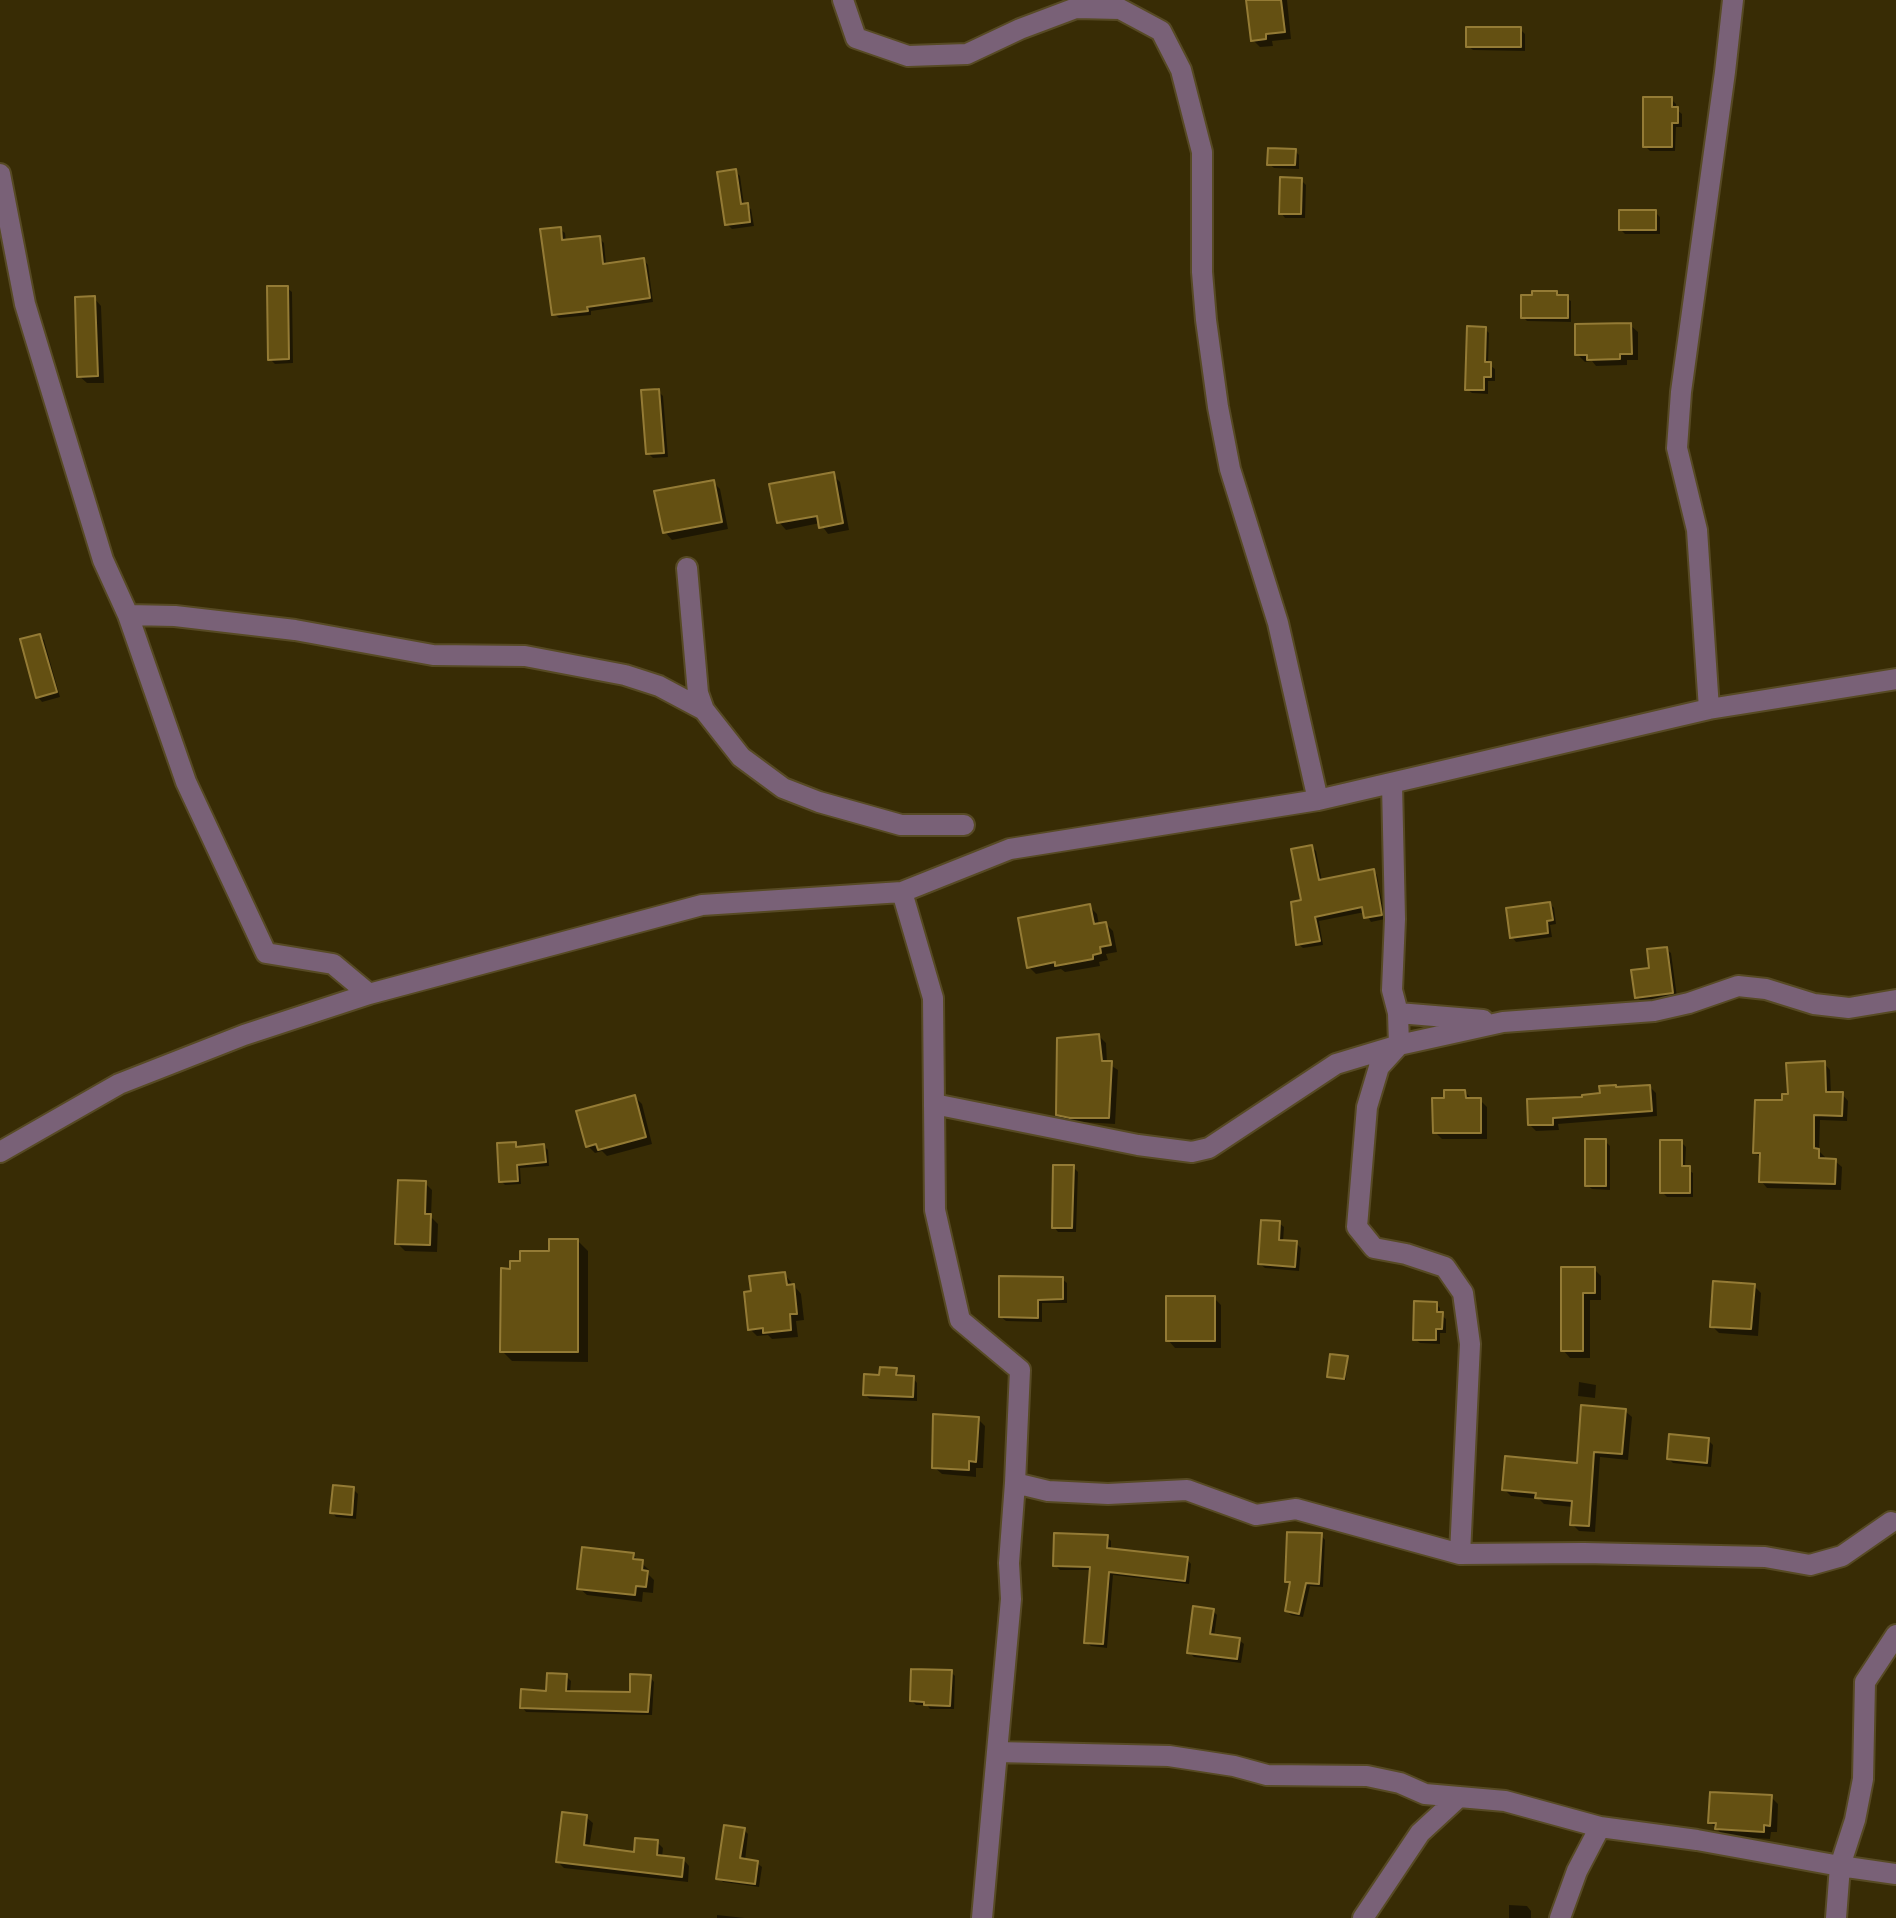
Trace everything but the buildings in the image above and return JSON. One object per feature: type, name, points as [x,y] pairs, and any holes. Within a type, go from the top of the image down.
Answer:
[{"type":"street","points":[[843,0],[856,38],[908,56],[967,54],[1020,29],[1076,8],[1120,9],[1161,31],[1181,70],[1202,152],[1202,272],[1206,320],[1227,454],[1278,623],[1318,800]]},
{"type":"street","points":[[1709,709],[1697,530],[1677,448],[1681,392],[1733,0]]},
{"type":"street","points":[[0,174],[25,304],[103,560],[128,615],[186,782],[266,953],[333,964],[369,994]]},
{"type":"street","points":[[687,568],[698,693],[704,710],[741,757],[783,788],[819,802],[901,825],[964,825]]},
{"type":"street","points":[[128,615],[175,616],[295,630],[433,655],[525,656],[625,675],[659,686],[704,710]]},
{"type":"street","points":[[0,1152],[119,1084],[244,1035],[369,994],[702,905],[902,892],[1010,849],[1318,800],[1709,709],[1896,679]]},
{"type":"street","points":[[1392,784],[1395,919],[1392,990],[1398,1013],[1399,1045],[1379,1067],[1367,1107],[1357,1227],[1374,1248],[1406,1254],[1445,1267],[1463,1293],[1470,1344],[1460,1554]]},
{"type":"street","points":[[902,892],[933,998],[935,1210],[960,1320],[1020,1370],[1009,1563],[1011,1599],[982,1918]]},
{"type":"street","points":[[934,1104],[1138,1145],[1192,1152],[1209,1148],[1336,1064],[1399,1045],[1503,1022],[1654,1011],[1738,986],[1766,989],[1814,1004],[1849,1008],[1896,1000]]},
{"type":"street","points":[[1398,1013],[1503,1022]]},
{"type":"street","points":[[1015,1483],[1048,1491],[1187,1490],[1256,1515],[1296,1509],[1460,1554],[1765,1557],[1810,1565],[1842,1556],[1894,1520]]},
{"type":"street","points":[[1836,1918],[1840,1866],[1855,1820],[1863,1779],[1865,1682],[1896,1635]]},
{"type":"street","points":[[997,1752],[1169,1756],[1234,1766],[1267,1775],[1367,1776],[1400,1783],[1425,1794],[1505,1801],[1600,1827],[1896,1874]]},
{"type":"street","points":[[1363,1918],[1420,1833],[1459,1797]]},
{"type":"street","points":[[1560,1918],[1577,1871],[1600,1827]]}]
